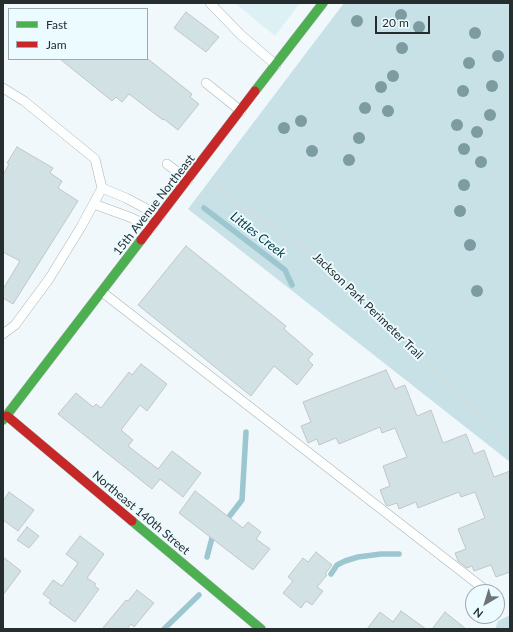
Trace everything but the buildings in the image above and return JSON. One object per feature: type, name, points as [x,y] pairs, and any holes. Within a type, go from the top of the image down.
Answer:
[{"type":"main road","name":"15th Avenue Northeast","points":[[5,418],[323,3]]},
{"type":"main road","name":"Northeast 140th Street","points":[[5,418],[261,629]]},
{"type":"lane","points":[[210,3],[241,35],[276,65]]},
{"type":"lane","points":[[206,83],[241,111]]},
{"type":"lane","points":[[3,88],[24,102],[95,159],[102,188],[94,204],[48,279],[16,325],[3,334]]},
{"type":"lane","points":[[167,164],[188,180]]},
{"type":"lane","points":[[102,188],[126,198],[160,216]]},
{"type":"lane","points":[[94,204],[132,218],[151,228]]},
{"type":"lane","points":[[102,292],[478,584]]},
{"type":"path","name":"Jackson Park Perimeter Trail","points":[[216,183],[239,205],[313,252],[510,444]]},
{"type":"shaded area","points":[[235,3],[300,3],[275,36]]},
{"type":"shaded area","points":[[344,3],[510,3],[510,462],[188,209]]},
{"type":"shaded area","points":[[510,615],[510,629],[495,629],[497,624],[505,624],[505,618]]},
{"type":"waterway","name":"Littles Creek","points":[[204,208],[285,270],[292,285]]},
{"type":"waterway","name":"Littles Creek","points":[[225,522],[242,500],[246,432]]},
{"type":"waterway","name":"Littles Creek","points":[[207,557],[212,538],[216,533]]},
{"type":"waterway","points":[[331,574],[337,565],[358,557],[381,554],[399,554]]},
{"type":"waterway","name":"Littles Creek","points":[[164,629],[199,595]]},
{"type":"traffic: fast","points":[[255,91],[323,3]]},
{"type":"traffic: fast","points":[[3,420],[141,240]]},
{"type":"traffic: fast","points":[[132,521],[261,629]]},
{"type":"traffic: jam","points":[[141,240],[255,91]]},
{"type":"traffic: jam","points":[[7,416],[132,521]]}]
